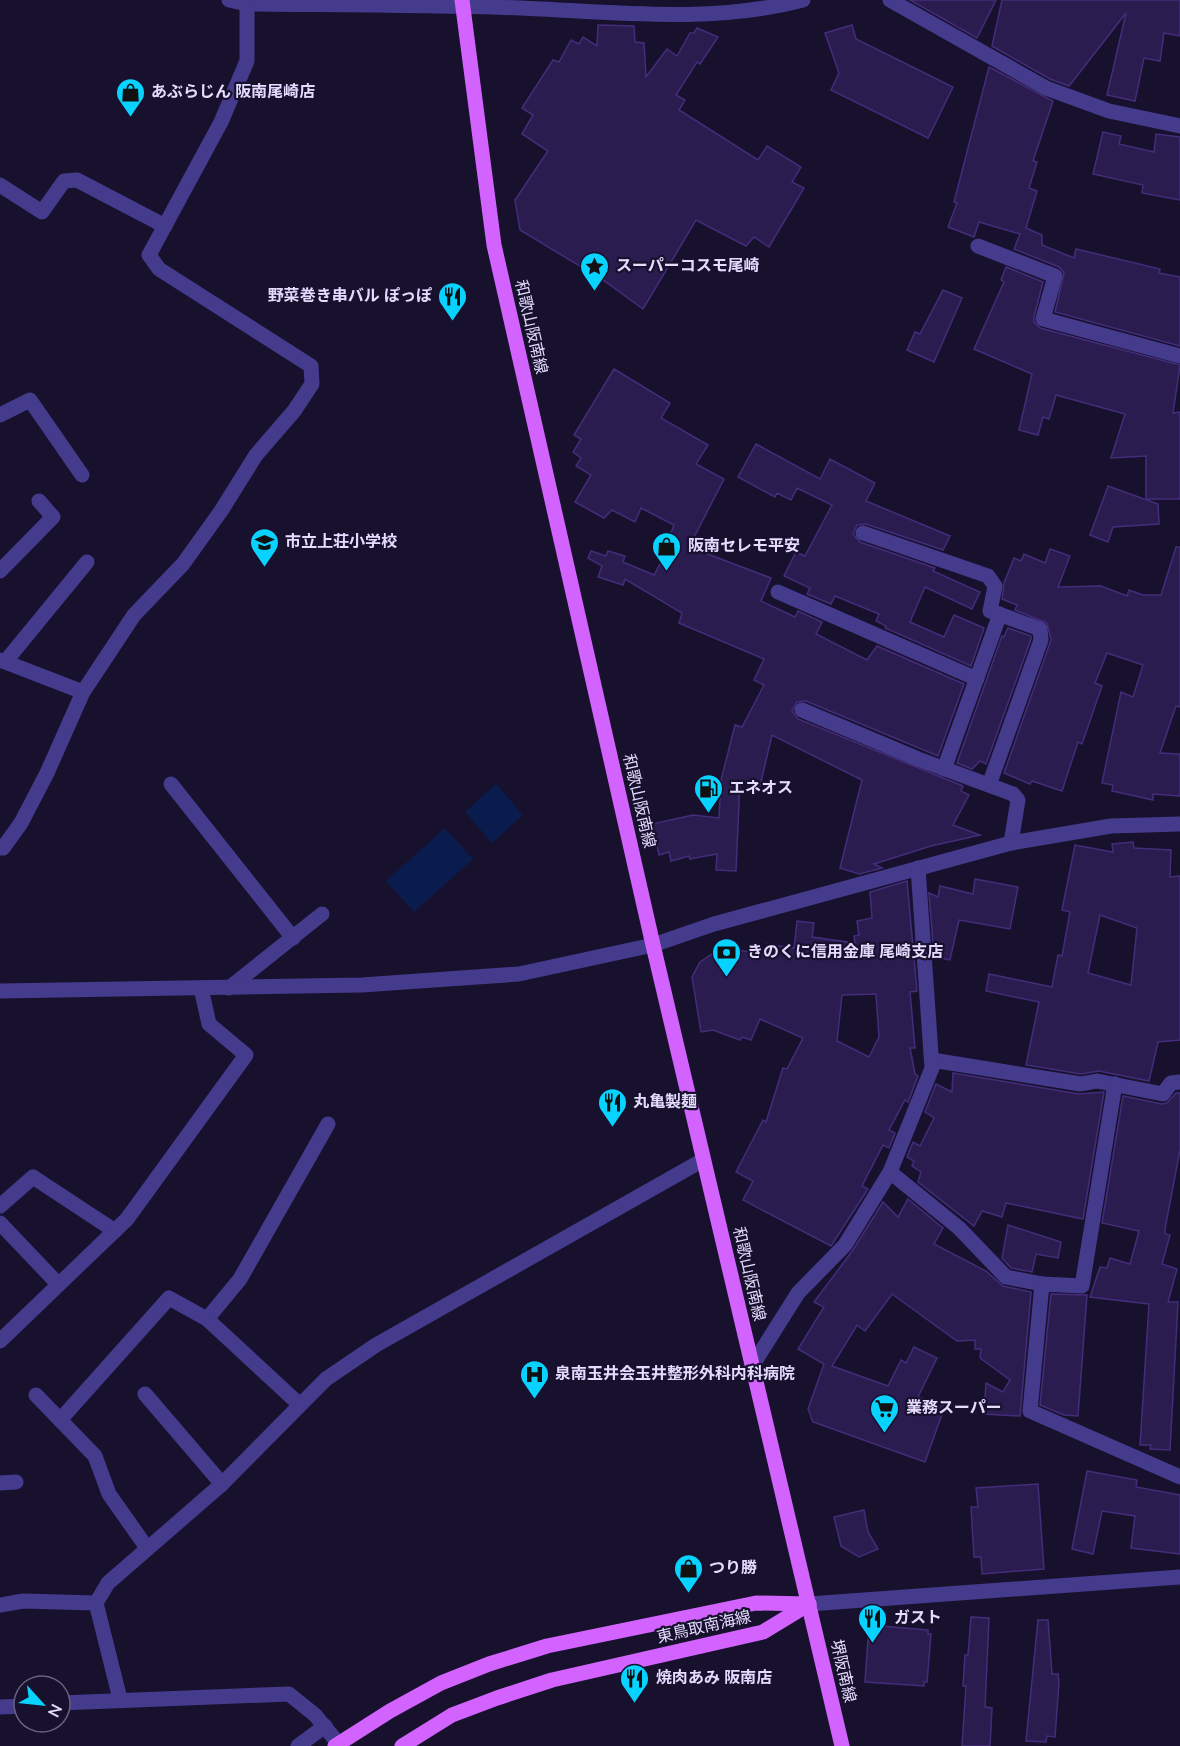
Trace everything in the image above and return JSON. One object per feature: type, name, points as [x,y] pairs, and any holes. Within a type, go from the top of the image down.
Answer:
[{"type":"main road","name":"和歌山阪南線","points":[[462,3],[494,245],[653,945],[809,1604]]},
{"type":"main road","name":"東鳥取南海線","points":[[336,1745],[441,1683],[489,1664],[547,1646],[756,1603],[809,1604]]},
{"type":"main road","name":"東鳥取南海線","points":[[402,1746],[452,1715],[497,1698],[552,1680],[763,1632],[809,1604]]},
{"type":"main road","name":"堺阪南線","points":[[809,1604],[842,1746]]},
{"type":"street","points":[[229,0],[247,4],[462,3],[665,14],[768,9],[803,0]]},
{"type":"street","points":[[890,0],[1046,88],[1109,111],[1180,126]]},
{"type":"street","points":[[0,848],[3,848],[21,823],[47,773],[83,692],[134,615],[183,564],[221,511],[255,455],[294,411],[312,384],[311,366],[159,269],[149,255],[221,122],[247,61],[247,4]]},
{"type":"street","points":[[0,185],[42,212],[64,181],[77,180],[165,226]]},
{"type":"street","points":[[978,246],[1055,276],[1043,319],[1180,356]]},
{"type":"street","points":[[0,415],[30,400],[82,475]]},
{"type":"street","points":[[0,571],[53,517],[39,501]]},
{"type":"street","points":[[863,533],[991,578],[995,586],[989,608],[1000,614],[1038,626],[1042,635],[989,785]]},
{"type":"street","points":[[83,692],[2,661],[87,562]]},
{"type":"street","points":[[778,592],[977,679]]},
{"type":"street","points":[[944,769],[1000,614]]},
{"type":"street","points":[[802,710],[1017,797],[1011,843]]},
{"type":"street","points":[[171,784],[293,938]]},
{"type":"street","points":[[0,991],[362,985],[519,974],[653,945],[714,924],[1011,843],[1111,826],[1180,824]]},
{"type":"street","points":[[752,1366],[798,1293],[845,1245],[890,1172],[932,1068],[918,868]]},
{"type":"street","points":[[229,988],[322,914]]},
{"type":"street","points":[[0,1341],[127,1219],[246,1055],[209,1024],[201,988]]},
{"type":"street","points":[[932,1060],[1081,1084],[1097,1081],[1163,1094],[1171,1083],[1180,1082]]},
{"type":"street","points":[[890,1172],[958,1227],[1006,1277],[1042,1284],[1082,1286],[1115,1084]]},
{"type":"street","points":[[207,1319],[240,1279],[328,1124]]},
{"type":"street","points":[[120,1700],[96,1603],[108,1583],[222,1484],[326,1379],[376,1345],[704,1160]]},
{"type":"street","points":[[0,1206],[33,1177],[115,1231]]},
{"type":"street","points":[[0,1223],[58,1284]]},
{"type":"street","points":[[1042,1284],[1030,1411],[1180,1477]]},
{"type":"street","points":[[60,1420],[169,1299],[207,1319],[300,1405]]},
{"type":"street","points":[[145,1394],[222,1484]]},
{"type":"street","points":[[36,1395],[95,1456],[109,1494],[147,1548]]},
{"type":"street","points":[[0,1483],[16,1482]]},
{"type":"street","points":[[809,1604],[1180,1577]]},
{"type":"street","points":[[0,1605],[23,1600],[96,1603]]},
{"type":"street","points":[[72,1702],[289,1694],[315,1714],[336,1745]]},
{"type":"street","points":[[298,1746],[325,1726]]},
{"type":"water","points":[[496,784],[523,815],[492,843],[465,812]]},
{"type":"water","points":[[445,828],[473,859],[414,912],[386,881]]},
{"type":"building","points":[[910,0],[996,0],[977,38]]},
{"type":"building","points":[[1002,0],[1180,0],[1180,36],[1164,33],[1160,61],[1144,58],[1135,101],[1107,95],[1126,13],[1069,86],[1050,79],[992,46]]},
{"type":"building","points":[[598,25],[634,26],[635,42],[644,43],[646,77],[667,49],[677,56],[690,33],[694,33],[697,28],[718,37],[700,64],[697,62],[676,95],[685,100],[679,110],[758,160],[767,146],[801,167],[792,182],[804,188],[769,247],[754,237],[746,246],[696,220],[643,309],[603,280],[520,230],[515,200],[548,151],[522,134],[533,115],[522,108],[553,60],[559,62],[571,40],[579,44],[583,37],[597,46]]},
{"type":"building","points":[[852,25],[856,39],[953,87],[928,138],[831,90],[839,73],[825,33]]},
{"type":"building","points":[[989,67],[1053,101],[1033,161],[1037,162],[1029,188],[1037,191],[1026,228],[1042,235],[1042,245],[1074,258],[1076,249],[1160,269],[1159,273],[1180,277],[1180,346],[1055,312],[1064,273],[1059,267],[1014,249],[1020,234],[979,222],[974,237],[948,227],[957,203],[954,202]]},
{"type":"building","points":[[1103,132],[1121,136],[1119,144],[1154,152],[1156,134],[1180,137],[1180,200],[1142,193],[1143,185],[1093,174]]},
{"type":"building","points":[[1006,267],[1043,282],[1034,317],[1034,322],[1040,328],[1180,365],[1173,413],[1180,412],[1180,499],[1146,499],[1146,456],[1111,458],[1125,414],[1056,395],[1049,419],[1043,417],[1038,435],[1019,430],[1032,374],[974,349],[1004,282],[1001,280]]},
{"type":"building","points":[[943,290],[962,298],[934,362],[907,350],[915,332],[920,334]]},
{"type":"building","points":[[614,369],[670,403],[661,418],[708,445],[696,464],[724,479],[689,547],[771,578],[761,601],[795,617],[798,611],[822,622],[816,634],[867,660],[877,646],[964,684],[938,756],[806,701],[797,702],[792,711],[798,719],[963,786],[961,791],[969,795],[953,825],[980,835],[931,846],[874,864],[882,868],[859,874],[840,868],[862,780],[772,735],[760,786],[740,781],[736,871],[716,870],[717,854],[690,859],[689,856],[671,861],[669,852],[659,855],[652,824],[693,815],[719,818],[721,780],[735,725],[742,727],[764,685],[754,680],[764,659],[679,623],[682,613],[625,579],[623,585],[598,577],[602,566],[588,558],[591,551],[606,556],[608,551],[625,556],[623,562],[654,575],[670,545],[667,543],[674,525],[641,508],[635,522],[612,510],[604,518],[575,502],[591,475],[576,466],[581,458],[573,452],[581,439],[574,435]]},
{"type":"building","points":[[756,444],[820,479],[830,459],[875,483],[866,501],[950,536],[943,550],[866,524],[857,525],[853,534],[860,542],[935,568],[933,571],[980,592],[972,609],[925,587],[910,622],[944,637],[954,615],[984,628],[971,666],[885,628],[886,626],[876,621],[879,614],[835,596],[831,604],[807,594],[810,588],[784,576],[796,552],[805,556],[832,505],[797,488],[791,500],[777,493],[775,497],[738,477]]},
{"type":"building","points":[[1108,486],[1158,504],[1159,524],[1113,527],[1108,542],[1090,535]]},
{"type":"building","points":[[1176,547],[1180,547],[1180,707],[1176,706],[1160,753],[1180,754],[1180,796],[1153,794],[1153,800],[1112,791],[1113,785],[1102,783],[1121,692],[1133,697],[1143,665],[1107,653],[1095,683],[1102,686],[1082,744],[1078,742],[1062,791],[1032,781],[1030,784],[1004,773],[1051,640],[1047,623],[1015,610],[1017,605],[1002,599],[1004,583],[1014,558],[1021,561],[1024,554],[1045,563],[1050,549],[1070,556],[1058,587],[1101,586],[1127,596],[1129,590],[1143,595],[1161,595]]},
{"type":"building","points":[[1008,628],[1031,636],[1031,639],[986,764],[980,761],[972,769],[957,763],[1002,636],[1004,637]]},
{"type":"building","points":[[1133,842],[1134,848],[1171,850],[1170,877],[1180,876],[1180,1040],[1158,1042],[1149,1081],[1099,1071],[1081,1074],[1026,1065],[1039,1002],[986,991],[989,974],[1052,987],[1058,955],[1062,956],[1070,912],[1062,910],[1075,845],[1113,852],[1112,844]],"holes":[[[1100,915],[1137,928],[1131,985],[1088,973]]]},
{"type":"building","points":[[975,879],[1018,887],[1010,929],[959,920],[950,960],[934,957],[929,893],[938,897],[940,886],[973,894]]},
{"type":"building","points":[[907,881],[917,991],[910,992],[915,1048],[910,1048],[915,1074],[918,1076],[908,1102],[905,1100],[889,1130],[895,1133],[889,1148],[883,1145],[862,1186],[868,1189],[831,1246],[743,1200],[753,1181],[736,1172],[763,1120],[766,1122],[783,1068],[787,1069],[803,1038],[760,1019],[751,1040],[742,1037],[740,1040],[713,1030],[701,1032],[692,977],[700,962],[712,954],[734,949],[765,955],[767,944],[794,948],[797,921],[814,923],[812,937],[855,943],[854,936],[859,935],[857,921],[872,918],[870,892]],"holes":[[[876,994],[879,1037],[869,1057],[837,1041],[842,995]]]},
{"type":"building","points":[[953,1073],[1079,1094],[1104,1092],[1083,1219],[1006,1203],[1002,1217],[982,1211],[974,1226],[918,1182],[921,1172],[912,1166],[914,1161],[907,1157],[913,1142],[920,1146],[934,1118],[925,1112],[936,1084],[952,1092]]},
{"type":"building","points":[[1176,1093],[1180,1093],[1180,1150],[1165,1229],[1165,1234],[1170,1235],[1162,1264],[1177,1269],[1168,1302],[1178,1302],[1170,1450],[1150,1449],[1151,1445],[1140,1445],[1149,1304],[1090,1297],[1100,1267],[1107,1268],[1110,1258],[1130,1264],[1139,1231],[1102,1223],[1123,1096],[1162,1104],[1167,1103]]},
{"type":"building","points":[[908,1199],[943,1228],[934,1244],[986,1271],[1003,1286],[1031,1292],[1020,1416],[984,1414],[986,1383],[1003,1392],[1010,1380],[980,1358],[981,1349],[975,1349],[975,1340],[957,1341],[892,1294],[865,1331],[857,1325],[832,1366],[888,1386],[901,1360],[906,1363],[914,1347],[937,1358],[918,1397],[945,1406],[925,1462],[813,1422],[808,1409],[824,1364],[798,1349],[824,1307],[814,1302],[853,1250],[883,1202],[898,1217]]},
{"type":"building","points":[[1008,1225],[1061,1242],[1058,1258],[1036,1254],[1032,1272],[1011,1268],[1002,1258]]},
{"type":"building","points":[[1051,1294],[1087,1295],[1078,1416],[1064,1415],[1040,1405]]},
{"type":"building","points":[[1087,1471],[1137,1480],[1136,1487],[1180,1495],[1180,1554],[1131,1548],[1135,1516],[1102,1511],[1093,1554],[1072,1549]]},
{"type":"building","points":[[1038,1484],[1044,1569],[982,1574],[981,1557],[974,1557],[971,1507],[978,1507],[976,1488]]},
{"type":"building","points":[[864,1510],[868,1532],[878,1549],[859,1557],[841,1546],[834,1517]]},
{"type":"building","points":[[971,1617],[989,1618],[985,1707],[992,1708],[990,1746],[962,1746],[966,1686],[963,1686],[965,1655],[968,1655]]},
{"type":"building","points":[[1038,1620],[1048,1620],[1052,1674],[1058,1674],[1059,1682],[1055,1737],[1047,1736],[1046,1742],[1026,1741]]},
{"type":"building","points":[[869,1625],[928,1630],[928,1634],[931,1634],[927,1682],[924,1682],[924,1686],[865,1682]]},
{"type":"place","name":"あぶらじん 阪南尾崎店","points":[[130,118]]},
{"type":"place","name":"スーパーコスモ尾崎","points":[[595,292]]},
{"type":"place","name":"野菜巻き串バル ぽっぽ","points":[[453,322]]},
{"type":"place","name":"市立上荘小学校","points":[[264,568]]},
{"type":"place","name":"阪南セレモ平安","points":[[667,572]]},
{"type":"place","name":"エネオス","points":[[708,814]]},
{"type":"place","name":"きのくに信用金庫 尾崎支店","points":[[726,978]]},
{"type":"place","name":"丸亀製麺","points":[[612,1128]]},
{"type":"place","name":"泉南玉井会玉井整形外科内科病院","points":[[534,1400]]},
{"type":"place","name":"業務スーパー","points":[[885,1434]]},
{"type":"place","name":"つり勝","points":[[688,1594]]},
{"type":"place","name":"ガスト","points":[[873,1644]]},
{"type":"place","name":"焼肉あみ 阪南店","points":[[635,1704]]}]
